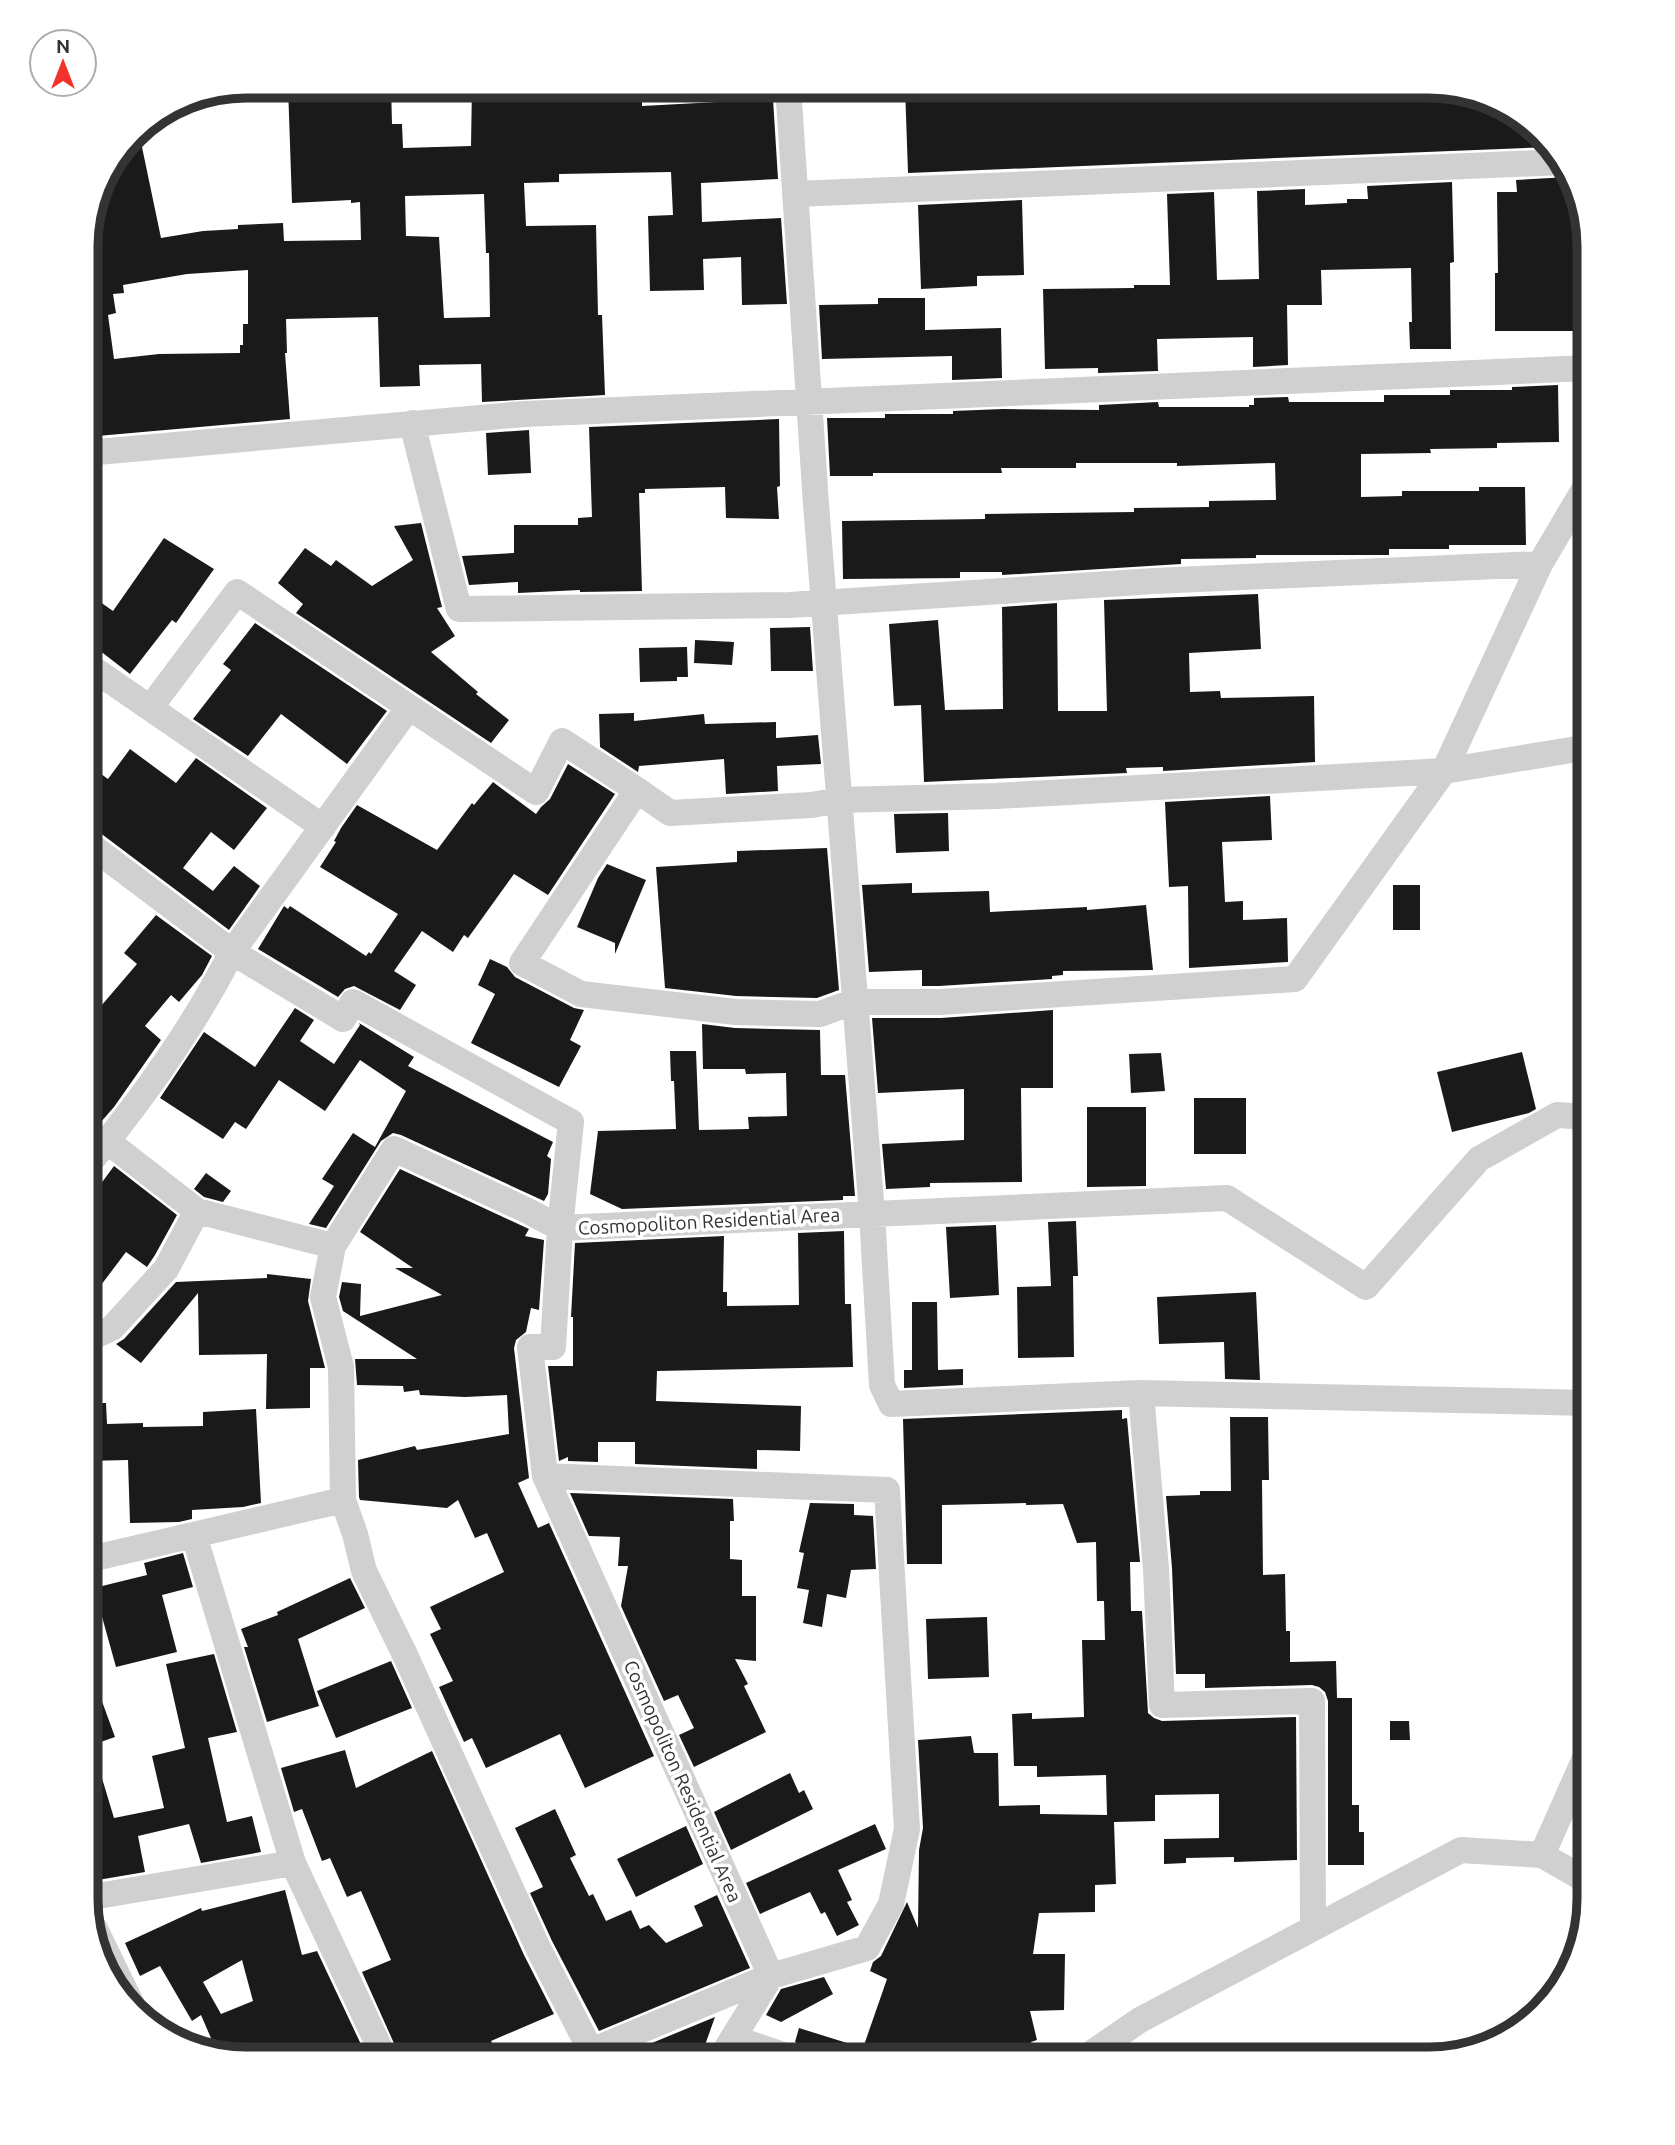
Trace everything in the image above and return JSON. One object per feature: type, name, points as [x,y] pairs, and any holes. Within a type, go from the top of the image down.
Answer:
[{"type":"street","points":[[789,98],[853,1002],[872,1214],[883,1385],[891,1404],[1141,1393],[1577,1403]]},
{"type":"street","points":[[795,194],[1551,163]]},
{"type":"street","points":[[98,452],[524,414],[1577,369]]},
{"type":"street","points":[[412,424],[459,609],[732,607],[1154,581],[1540,564]]},
{"type":"street","points":[[637,790],[522,963],[580,994],[735,1012],[820,1014],[853,1002],[940,1002],[1295,978],[1444,771],[1540,564],[1577,501]]},
{"type":"street","points":[[150,708],[237,592],[536,792],[562,741],[670,813],[812,805],[838,800],[1009,796],[1444,771],[1577,749]]},
{"type":"street","points":[[98,672],[323,827]]},
{"type":"street","points":[[98,1153],[208,1000],[232,952],[409,707]]},
{"type":"street","points":[[98,851],[232,952],[343,1019],[353,1002],[571,1122],[560,1228],[394,1149],[333,1246],[323,1297],[341,1367],[343,1500],[364,1571],[538,1948],[578,2047]]},
{"type":"street","name":"Cosmopoliton Residential Area","points":[[771,1976],[545,1476],[530,1347],[553,1347],[560,1228],[1227,1198],[1366,1287],[1479,1159],[1558,1115],[1577,1116]]},
{"type":"street","points":[[107,1142],[197,1211],[333,1246]]},
{"type":"street","points":[[98,1334],[112,1328],[166,1269],[197,1211]]},
{"type":"street","points":[[1141,1393],[1157,1569],[1162,1705],[1312,1701],[1313,1928]]},
{"type":"street","points":[[545,1476],[887,1490],[907,1829],[891,1904],[867,1948],[771,1976],[600,2047]]},
{"type":"street","points":[[98,1557],[343,1500]]},
{"type":"street","points":[[194,1535],[293,1863],[379,2047]]},
{"type":"street","points":[[1542,1855],[1577,1776]]},
{"type":"street","points":[[1101,2047],[1140,2020],[1461,1850],[1542,1855],[1577,1875]]},
{"type":"street","points":[[98,1896],[293,1863]]},
{"type":"street","points":[[728,2047],[771,1976]]},
{"type":"building","points":[[288,98],[391,98],[392,124],[402,124],[403,148],[471,146],[472,98],[642,98],[642,106],[773,99],[778,179],[701,183],[702,222],[781,218],[787,304],[742,305],[741,257],[703,259],[704,290],[650,291],[648,216],[673,215],[671,172],[559,174],[559,182],[524,183],[526,226],[596,225],[598,315],[602,315],[605,395],[482,402],[481,364],[419,365],[420,386],[380,387],[378,317],[286,319],[285,353],[290,419],[98,436],[98,236],[106,198],[113,180],[141,141],[161,238],[238,229],[238,225],[283,223],[284,241],[361,240],[360,202],[351,203],[351,200],[292,203]],"holes":[[[484,194],[486,253],[489,253],[490,317],[444,318],[439,237],[406,236],[405,196]],[[248,270],[248,324],[243,324],[243,345],[240,345],[240,353],[159,354],[114,359],[108,315],[116,313],[113,294],[124,293],[123,285],[187,274]]]},
{"type":"building","points":[[905,98],[1439,98],[1486,109],[1519,129],[1540,147],[908,173]]},
{"type":"building","points":[[1560,177],[1562,180],[1576,227],[1577,331],[1495,331],[1495,273],[1498,273],[1497,192],[1517,192],[1516,180]]},
{"type":"building","points":[[1452,182],[1454,262],[1450,263],[1451,349],[1410,349],[1411,268],[1321,270],[1322,305],[1287,305],[1288,365],[1253,367],[1253,337],[1157,339],[1158,371],[1098,373],[1098,368],[1045,369],[1043,289],[1170,285],[1167,194],[1214,192],[1217,280],[1259,279],[1257,191],[1305,189],[1305,205],[1368,199],[1367,186]]},
{"type":"building","points":[[1022,200],[1024,275],[977,276],[977,286],[921,289],[918,205]]},
{"type":"building","points":[[878,298],[925,298],[925,330],[1001,328],[1002,378],[952,380],[952,356],[822,359],[819,305],[878,304]]},
{"type":"building","points":[[1558,385],[1559,442],[1497,443],[1497,448],[1430,449],[1431,453],[1361,454],[1361,497],[1402,496],[1402,491],[1479,491],[1479,487],[1525,487],[1526,545],[1449,545],[1449,549],[1389,549],[1389,555],[1256,555],[1256,558],[1181,559],[1181,564],[1002,575],[1002,572],[960,572],[960,578],[843,579],[842,521],[985,519],[985,514],[1134,512],[1134,508],[1209,507],[1209,501],[1276,500],[1275,463],[1177,466],[1177,463],[1076,463],[1076,468],[1001,468],[1002,473],[873,473],[873,476],[830,476],[827,418],[885,418],[885,414],[953,414],[953,411],[1003,409],[1099,410],[1099,405],[1158,402],[1159,407],[1249,407],[1254,405],[1254,398],[1288,397],[1289,402],[1384,402],[1384,395],[1450,395],[1450,390],[1512,390],[1512,387]]},
{"type":"building","points":[[779,419],[779,519],[726,518],[725,487],[645,489],[645,493],[639,493],[642,591],[518,593],[518,582],[469,585],[462,556],[514,553],[514,525],[578,525],[578,518],[592,517],[589,427]]},
{"type":"building","points":[[529,430],[531,473],[488,475],[486,433]]},
{"type":"building","points":[[421,523],[442,607],[437,608],[455,636],[431,652],[509,720],[491,743],[296,613],[303,604],[278,583],[305,548],[331,566],[336,560],[372,586],[413,560],[394,526]]},
{"type":"building","points":[[164,538],[214,569],[176,623],[172,620],[130,674],[98,649],[98,600],[113,611]]},
{"type":"building","points":[[1258,594],[1261,649],[1189,653],[1190,692],[1220,691],[1221,698],[1314,696],[1315,762],[1163,771],[1163,767],[1126,768],[1127,773],[924,782],[921,705],[894,706],[889,624],[938,620],[945,710],[1003,709],[1002,607],[1057,603],[1058,711],[1107,711],[1104,600]]},
{"type":"building","points":[[255,623],[387,711],[347,764],[281,714],[248,756],[193,719],[231,670],[223,664]]},
{"type":"building","points":[[810,627],[813,671],[771,671],[770,628]]},
{"type":"building","points":[[695,640],[734,642],[732,665],[694,663]]},
{"type":"building","points":[[687,647],[688,677],[677,677],[677,681],[640,682],[639,648]]},
{"type":"building","points":[[634,713],[634,721],[704,714],[705,724],[776,722],[776,738],[818,735],[821,764],[777,766],[778,791],[726,794],[724,759],[639,766],[638,772],[600,747],[599,714]]},
{"type":"building","points":[[130,749],[176,783],[196,758],[267,808],[234,850],[211,832],[183,868],[213,891],[234,866],[260,886],[229,930],[98,831],[98,772],[108,779]]},
{"type":"building","points":[[568,764],[615,794],[548,895],[514,874],[468,938],[464,935],[453,952],[422,931],[394,971],[416,985],[400,1010],[354,986],[345,989],[338,997],[258,949],[284,906],[288,909],[290,906],[366,956],[369,952],[371,954],[398,914],[320,867],[357,805],[437,850],[472,803],[474,805],[493,782],[536,814],[550,799]]},
{"type":"building","points":[[1270,796],[1272,840],[1222,842],[1225,902],[1243,901],[1243,920],[1287,918],[1288,962],[1189,968],[1188,886],[1169,887],[1165,802]]},
{"type":"building","points":[[948,813],[949,851],[896,853],[894,814]]},
{"type":"building","points":[[827,848],[839,990],[817,998],[736,996],[665,988],[656,867],[737,862],[737,851]]},
{"type":"building","points":[[607,864],[646,880],[615,954],[615,943],[577,927],[598,878]]},
{"type":"building","points":[[912,883],[912,893],[989,891],[990,912],[1087,907],[1087,910],[1146,905],[1153,970],[1063,971],[1063,975],[1052,976],[1052,979],[939,986],[922,986],[922,970],[869,972],[862,885]]},
{"type":"building","points":[[1393,885],[1420,885],[1420,930],[1393,930]]},
{"type":"building","points":[[156,915],[212,956],[202,975],[179,1002],[171,995],[145,1026],[161,1040],[98,1125],[98,1004],[101,1006],[137,964],[124,953]]},
{"type":"building","points":[[490,959],[507,967],[515,977],[574,1008],[584,1010],[570,1040],[581,1046],[559,1087],[471,1043],[495,994],[478,985]]},
{"type":"building","points":[[295,1008],[314,1020],[300,1041],[334,1064],[359,1023],[414,1057],[408,1066],[553,1142],[547,1156],[551,1159],[548,1194],[544,1201],[393,1133],[381,1141],[326,1228],[309,1224],[334,1186],[322,1179],[353,1133],[375,1147],[406,1091],[360,1060],[325,1111],[279,1080],[246,1129],[235,1122],[223,1139],[160,1098],[204,1032],[255,1067]]},
{"type":"building","points":[[1053,1010],[1053,1088],[1021,1088],[1022,1182],[930,1183],[930,1187],[886,1189],[882,1144],[964,1140],[964,1089],[878,1093],[872,1018],[941,1018]]},
{"type":"building","points":[[702,1024],[735,1028],[820,1030],[821,1075],[845,1075],[855,1196],[843,1196],[843,1200],[622,1209],[590,1194],[598,1131],[676,1129],[670,1051],[696,1051],[699,1130],[749,1129],[748,1117],[787,1116],[786,1073],[746,1074],[745,1069],[703,1069]]},
{"type":"building","points":[[1522,1052],[1536,1109],[1452,1132],[1437,1072]]},
{"type":"building","points":[[1161,1053],[1165,1091],[1131,1093],[1129,1054]]},
{"type":"building","points":[[1194,1098],[1246,1098],[1246,1154],[1194,1154]]},
{"type":"building","points":[[1087,1107],[1146,1107],[1146,1186],[1087,1187]]},
{"type":"building","points":[[114,1166],[177,1215],[147,1267],[126,1252],[98,1289],[98,1188]]},
{"type":"building","points":[[400,1169],[529,1229],[525,1236],[544,1240],[539,1310],[531,1308],[526,1332],[516,1340],[514,1348],[529,1478],[518,1483],[538,1528],[549,1523],[654,1756],[585,1788],[560,1734],[486,1768],[472,1738],[464,1742],[439,1687],[453,1681],[430,1634],[441,1629],[430,1607],[504,1572],[487,1533],[475,1538],[458,1500],[447,1508],[360,1500],[359,1497],[358,1460],[415,1446],[417,1450],[509,1434],[507,1395],[420,1395],[419,1390],[404,1392],[403,1386],[357,1385],[355,1359],[417,1359],[343,1311],[339,1297],[342,1282],[361,1284],[360,1316],[442,1295],[395,1268],[413,1268],[360,1232]]},
{"type":"building","points":[[206,1173],[231,1191],[223,1202],[204,1197],[194,1189]]},
{"type":"building","points":[[1076,1221],[1078,1276],[1073,1276],[1074,1357],[1018,1358],[1017,1287],[1051,1286],[1048,1222]]},
{"type":"building","points":[[996,1225],[999,1295],[950,1298],[946,1227]]},
{"type":"building","points":[[844,1231],[845,1304],[851,1304],[853,1367],[657,1371],[656,1401],[801,1406],[800,1451],[757,1450],[757,1469],[635,1464],[635,1442],[598,1442],[598,1462],[568,1461],[568,1457],[559,1461],[548,1366],[573,1366],[571,1317],[575,1243],[724,1236],[723,1292],[727,1292],[727,1306],[799,1305],[798,1233]]},
{"type":"building","points":[[267,1274],[311,1279],[308,1301],[325,1368],[310,1368],[310,1408],[266,1409],[267,1354],[199,1355],[198,1293],[141,1363],[116,1344],[124,1339],[176,1282],[267,1278]]},
{"type":"building","points":[[1256,1292],[1260,1380],[1225,1379],[1224,1342],[1159,1344],[1157,1297]]},
{"type":"building","points":[[912,1302],[937,1302],[938,1370],[963,1369],[963,1385],[904,1388],[904,1370],[912,1370]]},
{"type":"building","points":[[98,1403],[106,1403],[107,1424],[143,1423],[143,1427],[203,1426],[203,1412],[256,1409],[261,1503],[243,1507],[192,1510],[192,1519],[179,1522],[130,1523],[128,1460],[98,1461]]},
{"type":"building","points":[[1122,1410],[1122,1419],[1127,1418],[1140,1562],[1130,1562],[1131,1611],[1142,1611],[1148,1713],[1162,1721],[1296,1717],[1297,1860],[1234,1862],[1234,1857],[1186,1858],[1186,1863],[1164,1864],[1164,1839],[1219,1838],[1219,1794],[1155,1795],[1155,1821],[1114,1822],[1116,1884],[1095,1885],[1095,1912],[1039,1913],[1033,1954],[1065,1954],[1064,2010],[1030,2011],[1037,2040],[1031,2042],[1032,2047],[863,2047],[887,1979],[870,1971],[873,1962],[881,1956],[907,1902],[918,1928],[919,1850],[923,1828],[918,1740],[971,1736],[974,1753],[998,1753],[999,1806],[1040,1805],[1040,1814],[1107,1815],[1106,1775],[1037,1777],[1037,1766],[1014,1766],[1012,1714],[1032,1713],[1032,1719],[1084,1717],[1082,1640],[1105,1640],[1104,1601],[1097,1601],[1096,1542],[1077,1543],[1063,1504],[942,1505],[942,1564],[907,1564],[903,1419]]},
{"type":"building","points":[[1230,1417],[1268,1417],[1269,1480],[1262,1480],[1263,1575],[1285,1574],[1286,1631],[1290,1631],[1290,1662],[1336,1661],[1337,1698],[1352,1698],[1352,1805],[1359,1805],[1359,1832],[1364,1832],[1364,1865],[1328,1865],[1328,1701],[1325,1692],[1312,1685],[1205,1688],[1205,1674],[1176,1674],[1166,1496],[1200,1495],[1200,1491],[1231,1491]]},
{"type":"building","points":[[570,1493],[733,1499],[730,1559],[742,1560],[742,1596],[756,1596],[756,1661],[735,1659],[748,1684],[744,1686],[766,1732],[694,1767],[679,1735],[694,1728],[678,1695],[664,1701],[621,1606],[628,1566],[618,1566],[620,1537],[589,1536]]},
{"type":"building","points":[[810,1503],[854,1504],[854,1515],[873,1516],[876,1569],[851,1570],[846,1598],[827,1594],[822,1627],[803,1623],[809,1590],[797,1588],[804,1553],[799,1552]]},
{"type":"building","points":[[183,1553],[193,1587],[162,1595],[177,1652],[116,1667],[98,1602],[98,1587],[147,1575],[144,1563]]},
{"type":"building","points":[[350,1578],[365,1608],[298,1639],[319,1706],[267,1722],[241,1629],[278,1615],[277,1612]]},
{"type":"building","points":[[987,1617],[989,1677],[928,1679],[926,1619]]},
{"type":"building","points":[[214,1654],[237,1732],[208,1738],[227,1822],[252,1816],[261,1852],[201,1863],[189,1824],[138,1836],[145,1872],[98,1880],[98,1765],[114,1818],[164,1808],[152,1756],[185,1748],[166,1664]]},
{"type":"building","points":[[391,1661],[412,1708],[336,1738],[317,1691]]},
{"type":"building","points":[[98,1690],[115,1737],[98,1743]]},
{"type":"building","points":[[1390,1721],[1409,1721],[1410,1740],[1390,1740]]},
{"type":"building","points":[[345,1750],[356,1788],[432,1751],[524,1955],[554,2014],[491,2041],[494,2047],[396,2047],[362,1972],[391,1960],[361,1891],[347,1897],[330,1858],[322,1861],[302,1809],[294,1812],[281,1768]]},
{"type":"building","points":[[790,1773],[799,1793],[804,1790],[813,1809],[731,1850],[714,1812]]},
{"type":"building","points":[[555,1809],[576,1855],[570,1858],[589,1896],[593,1894],[606,1921],[631,1910],[640,1929],[649,1925],[666,1943],[703,1926],[694,1906],[717,1895],[750,1968],[599,2031],[530,1893],[543,1887],[515,1828]]},
{"type":"building","points":[[875,1824],[886,1849],[838,1870],[852,1900],[847,1902],[859,1925],[837,1936],[825,1912],[821,1914],[810,1892],[760,1914],[746,1883]]},
{"type":"building","points":[[686,1826],[703,1864],[636,1897],[617,1859]]},
{"type":"building","points":[[285,1890],[302,1955],[317,1951],[362,2047],[246,2047],[213,2043],[201,2015],[192,2021],[160,1966],[140,1976],[125,1943],[201,1908],[202,1911]],"holes":[[[242,1960],[253,2001],[221,2014],[203,1982]]]},
{"type":"building","points":[[824,1977],[833,1994],[781,2022],[766,2015],[781,1989]]},
{"type":"building","points":[[715,2017],[704,2047],[642,2047]]},
{"type":"building","points":[[799,2028],[860,2047],[804,2047],[795,2042]]}]
